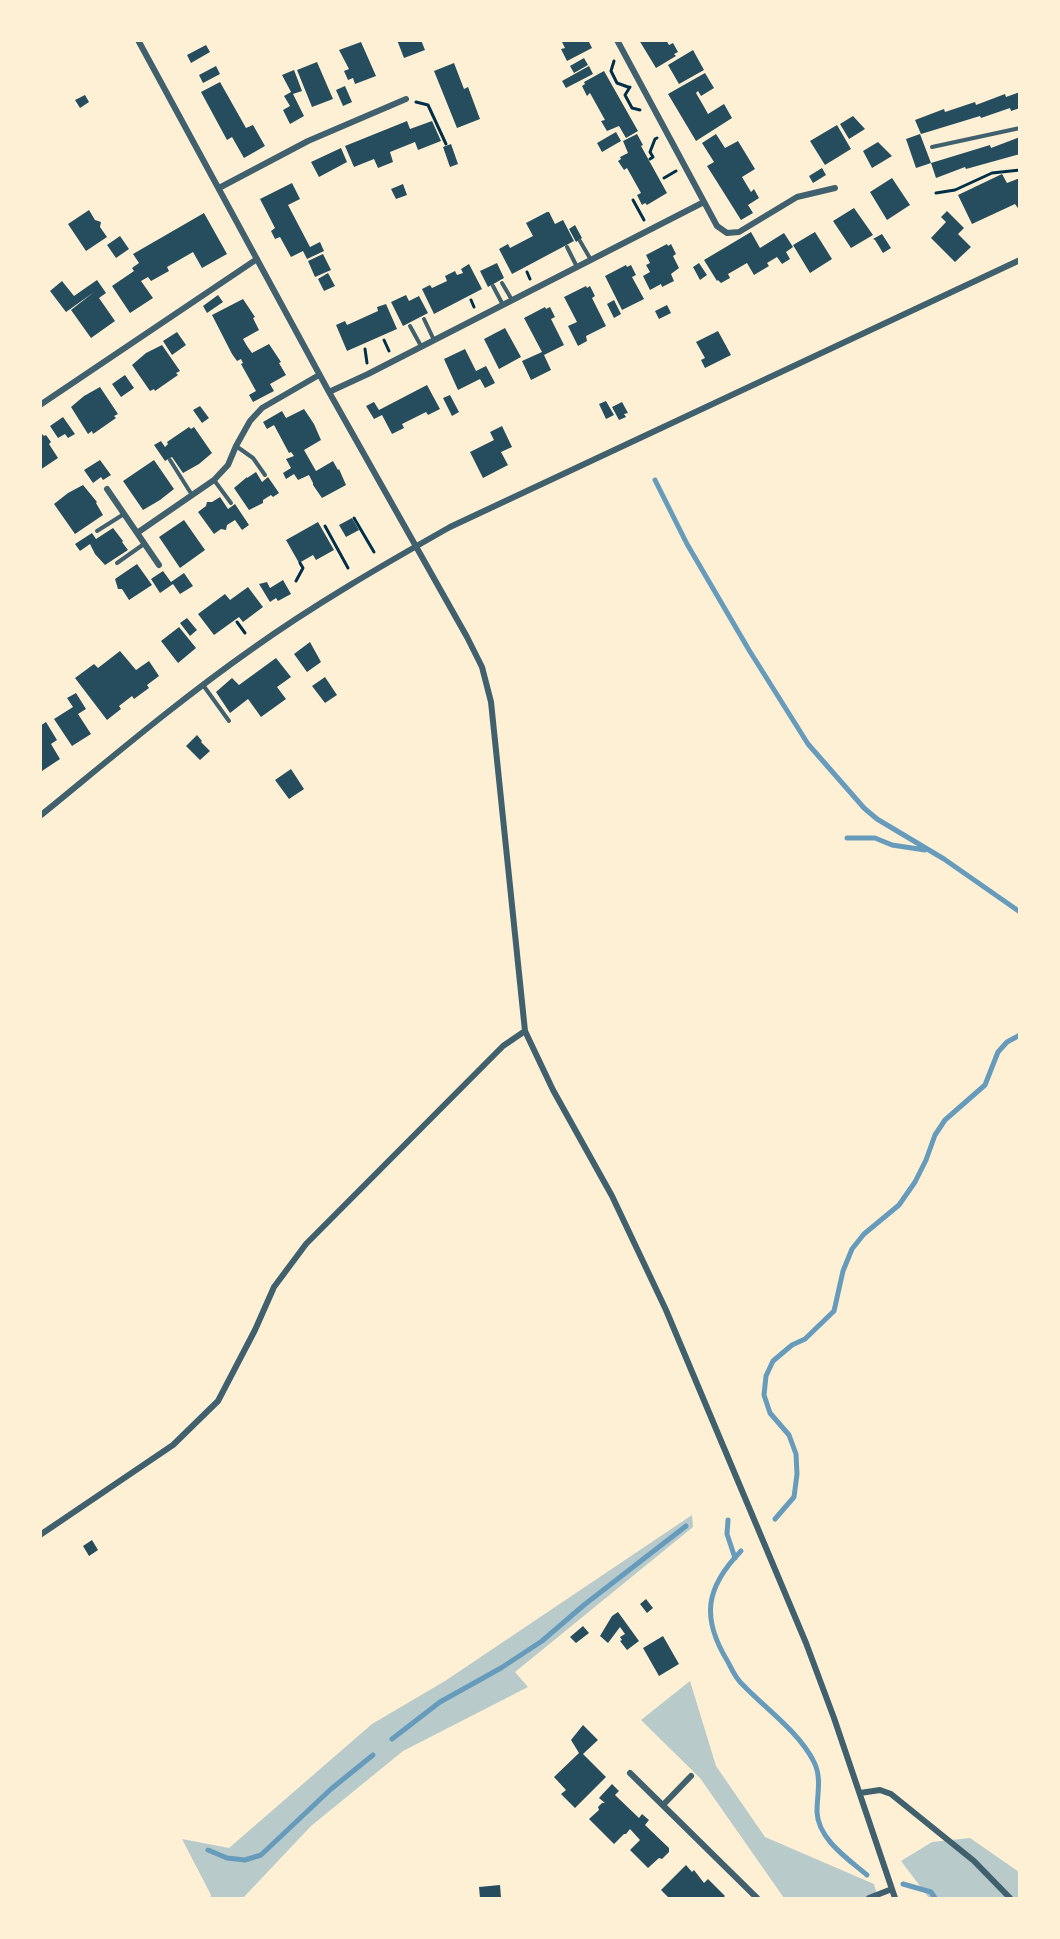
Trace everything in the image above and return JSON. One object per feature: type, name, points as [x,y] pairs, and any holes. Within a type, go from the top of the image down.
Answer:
[{"type":"street","points":[[138,40],[329,392],[482,667],[491,702],[525,1031],[552,1090],[612,1196],[666,1310],[806,1643],[834,1718],[895,1899]]},
{"type":"street","points":[[617,40],[717,226],[727,233],[739,232],[797,197],[835,188]]},
{"type":"street","points":[[219,188],[308,141],[406,99]]},
{"type":"street","points":[[329,392],[704,202]]},
{"type":"street","points":[[40,405],[257,259]]},
{"type":"street","points":[[40,816],[202,684],[311,609],[450,527],[1020,260]]},
{"type":"street","points":[[137,533],[214,480],[228,465],[250,421],[262,408],[279,396],[320,375]]},
{"type":"street","points":[[107,489],[159,565]]},
{"type":"street","points":[[40,1535],[173,1446],[218,1401],[255,1330],[274,1287],[306,1244],[503,1046],[525,1031]]},
{"type":"street","points":[[630,1773],[756,1899]]},
{"type":"street","points":[[663,1805],[691,1776]]},
{"type":"street","points":[[860,1793],[880,1790],[891,1794],[974,1861],[1010,1899]]},
{"type":"street","points":[[869,1899],[892,1889]]},
{"type":"lane","points":[[932,147],[1020,128]]},
{"type":"lane","points":[[580,241],[591,260]]},
{"type":"lane","points":[[567,247],[577,267]]},
{"type":"lane","points":[[502,283],[512,300]]},
{"type":"lane","points":[[493,286],[503,305]]},
{"type":"lane","points":[[424,319],[434,340]]},
{"type":"lane","points":[[410,326],[421,346]]},
{"type":"lane","points":[[236,446],[253,458],[265,475]]},
{"type":"lane","points":[[170,460],[192,495]]},
{"type":"lane","points":[[214,480],[231,503]]},
{"type":"lane","points":[[97,531],[124,514]]},
{"type":"lane","points":[[117,563],[145,544]]},
{"type":"lane","points":[[202,684],[229,721]]},
{"type":"path","points":[[614,59],[611,71],[617,83],[629,87]]},
{"type":"path","points":[[406,99],[429,105],[446,144]]},
{"type":"path","points":[[650,159],[653,157],[650,152],[655,140],[667,133]]},
{"type":"path","points":[[936,193],[955,190],[992,173],[1020,170]]},
{"type":"path","points":[[664,177],[675,172]]},
{"type":"path","points":[[633,200],[649,230]]},
{"type":"path","points":[[354,518],[374,552]]},
{"type":"path","points":[[325,526],[348,568]]},
{"type":"path","points":[[296,581],[303,568],[300,563]]},
{"type":"path","points":[[237,622],[245,633]]},
{"type":"shaded area","points":[[692,1515],[693,1527],[515,1672],[528,1687],[403,1751],[311,1826],[243,1898],[210,1898],[211,1895],[182,1839],[229,1848],[372,1724],[445,1681]]},
{"type":"shaded area","points":[[690,1681],[716,1766],[765,1837],[874,1884],[878,1898],[784,1898],[700,1778],[641,1720]]},
{"type":"shaded area","points":[[970,1838],[1019,1872],[1019,1898],[929,1898],[901,1861],[932,1842]]},
{"type":"building","points":[[397,40],[421,40],[425,50],[404,58]]},
{"type":"building","points":[[561,40],[588,40],[592,48],[567,61],[561,49],[565,48]]},
{"type":"building","points":[[639,40],[666,40],[669,45],[673,43],[678,52],[674,54],[676,56],[656,68]]},
{"type":"building","points":[[361,42],[376,76],[355,84],[353,78],[348,80],[344,71],[349,69],[339,50]]},
{"type":"building","points":[[206,45],[210,52],[191,63],[187,55]]},
{"type":"building","points":[[693,50],[704,70],[679,84],[668,65]]},
{"type":"building","points":[[584,58],[588,65],[574,73],[570,66]]},
{"type":"building","points":[[317,62],[333,99],[312,107],[297,70]]},
{"type":"building","points":[[454,63],[464,89],[468,87],[480,119],[457,128],[434,71]]},
{"type":"building","points":[[216,66],[220,74],[203,83],[199,75]]},
{"type":"building","points":[[589,66],[593,74],[566,88],[562,81]]},
{"type":"building","points":[[294,70],[302,91],[293,94],[304,116],[290,124],[283,110],[290,106],[284,96],[291,92],[282,75]]},
{"type":"building","points":[[604,71],[638,131],[626,138],[619,126],[607,131],[601,121],[605,120],[590,93],[587,96],[582,86],[584,82]]},
{"type":"building","points":[[705,73],[714,88],[701,96],[698,91],[696,93],[708,114],[724,104],[732,118],[696,141],[668,94]]},
{"type":"building","points":[[220,82],[246,128],[253,125],[265,146],[244,158],[232,137],[227,140],[201,92]]},
{"type":"building","points":[[345,86],[352,102],[343,106],[336,90]]},
{"type":"building","points":[[1020,92],[1020,108],[1011,111],[1010,108],[921,134],[915,120],[944,109],[945,112],[975,102],[976,105],[1005,94],[1006,97]]},
{"type":"building","points":[[85,95],[89,102],[80,108],[75,100]]},
{"type":"building","points":[[853,116],[865,129],[849,139],[840,124]]},
{"type":"building","points":[[407,121],[410,129],[432,121],[441,141],[418,150],[415,142],[390,152],[393,162],[378,168],[374,159],[354,167],[345,146]]},
{"type":"building","points":[[837,125],[851,149],[825,165],[810,141]]},
{"type":"building","points":[[616,132],[621,141],[602,152],[597,143]]},
{"type":"building","points":[[637,134],[643,145],[641,146],[667,193],[647,205],[645,203],[642,205],[637,195],[641,193],[627,168],[624,170],[618,161],[620,157],[628,153],[623,141]]},
{"type":"building","points":[[716,134],[725,148],[738,141],[755,169],[742,177],[751,192],[754,189],[759,198],[748,205],[753,213],[741,220],[707,166],[714,162],[702,143]]},
{"type":"building","points":[[920,134],[931,163],[916,168],[906,139]]},
{"type":"building","points":[[1020,137],[1020,154],[966,169],[965,167],[936,178],[931,163],[990,145],[991,148]]},
{"type":"building","points":[[878,142],[892,156],[872,168],[863,151]]},
{"type":"building","points":[[451,144],[458,164],[450,167],[443,147]]},
{"type":"building","points":[[341,148],[347,162],[319,177],[311,162]]},
{"type":"building","points":[[822,168],[826,175],[813,183],[809,176]]},
{"type":"building","points":[[1002,174],[1007,183],[1020,178],[1020,211],[1015,204],[972,224],[958,195]]},
{"type":"building","points":[[892,178],[910,205],[887,220],[870,192]]},
{"type":"building","points":[[292,183],[300,199],[288,205],[310,247],[320,242],[324,251],[307,259],[303,251],[291,257],[280,237],[275,239],[271,231],[275,228],[260,199]]},
{"type":"building","points":[[403,184],[407,195],[396,199],[391,189]]},
{"type":"building","points":[[854,208],[873,235],[851,248],[833,221]]},
{"type":"building","points":[[89,210],[95,220],[101,222],[100,227],[107,237],[86,251],[68,224]]},
{"type":"building","points":[[947,211],[964,228],[958,234],[971,247],[955,262],[931,238],[946,222],[941,217]]},
{"type":"building","points":[[547,212],[555,224],[563,220],[574,241],[512,274],[499,249],[508,244],[510,248],[533,236],[526,223]]},
{"type":"building","points":[[204,213],[227,254],[202,268],[193,252],[167,267],[169,271],[151,281],[148,277],[141,281],[153,298],[130,313],[112,286],[134,271],[132,268],[139,263],[133,254]]},
{"type":"building","points":[[575,225],[582,238],[576,242],[569,229]]},
{"type":"building","points":[[751,232],[760,248],[784,233],[793,247],[786,252],[790,259],[782,264],[777,257],[767,263],[769,266],[754,275],[747,263],[728,274],[730,278],[721,283],[717,281],[704,260]]},
{"type":"building","points":[[815,232],[832,259],[810,273],[793,245]]},
{"type":"building","points":[[882,234],[891,248],[883,253],[873,239]]},
{"type":"building","points":[[120,236],[129,249],[116,258],[107,245]]},
{"type":"building","points":[[667,244],[668,246],[671,244],[676,254],[673,256],[679,268],[671,274],[674,281],[650,290],[643,276],[650,272],[646,265],[650,263],[646,255]]},
{"type":"building","points":[[323,254],[331,270],[315,277],[308,261]]},
{"type":"building","points":[[497,263],[504,278],[488,287],[480,271]]},
{"type":"building","points":[[699,263],[707,275],[700,280],[693,267]]},
{"type":"building","points":[[469,264],[482,289],[434,314],[422,289],[430,285],[432,288],[447,281],[445,276],[455,271],[457,275],[463,273],[461,269]]},
{"type":"building","points":[[626,265],[627,267],[631,265],[636,275],[632,277],[644,299],[622,310],[605,276]]},
{"type":"building","points":[[328,273],[335,286],[324,291],[318,279]]},
{"type":"building","points":[[97,280],[106,293],[99,298],[115,321],[91,338],[71,310],[94,292],[66,312],[50,291],[62,281],[74,296]]},
{"type":"building","points":[[586,286],[587,288],[590,286],[595,296],[592,298],[606,326],[586,336],[587,341],[578,346],[568,326],[577,322],[564,297]]},
{"type":"building","points":[[218,295],[223,302],[207,313],[203,306]]},
{"type":"building","points":[[406,295],[409,301],[419,296],[428,313],[403,326],[391,302]]},
{"type":"building","points":[[243,299],[255,317],[253,318],[259,330],[243,339],[252,353],[269,344],[281,362],[279,363],[286,375],[270,384],[274,391],[253,402],[249,395],[256,391],[241,364],[243,363],[241,359],[237,361],[232,354],[212,315]]},
{"type":"building","points":[[614,300],[621,314],[614,318],[607,304]]},
{"type":"building","points":[[386,304],[397,329],[347,351],[336,325],[345,321],[347,325],[378,311],[377,307]]},
{"type":"building","points":[[667,305],[671,313],[659,319],[655,311]]},
{"type":"building","points":[[545,307],[546,309],[550,307],[555,317],[551,319],[564,345],[544,355],[551,370],[531,380],[522,361],[542,352],[524,318]]},
{"type":"building","points":[[505,328],[521,357],[499,369],[484,339]]},
{"type":"building","points":[[718,331],[731,355],[705,368],[701,360],[705,358],[696,342]]},
{"type":"building","points":[[177,332],[186,345],[172,355],[163,341]]},
{"type":"building","points":[[162,345],[180,371],[176,373],[178,375],[155,391],[154,389],[150,391],[132,365],[146,353]]},
{"type":"building","points":[[465,349],[476,371],[486,366],[495,383],[485,388],[480,379],[458,390],[444,359]]},
{"type":"building","points":[[125,375],[134,388],[121,397],[112,384]]},
{"type":"building","points":[[427,385],[440,409],[428,415],[426,412],[402,424],[404,428],[392,434],[382,415],[374,419],[366,406],[374,402],[379,410]]},
{"type":"building","points":[[100,387],[118,414],[114,416],[116,418],[93,434],[92,431],[88,434],[71,407]]},
{"type":"building","points":[[450,395],[459,412],[452,416],[443,398]]},
{"type":"building","points":[[606,401],[614,415],[606,419],[599,404]]},
{"type":"building","points":[[622,402],[628,413],[624,414],[626,417],[619,420],[612,407]]},
{"type":"building","points":[[200,406],[209,418],[202,423],[193,410]]},
{"type":"building","points":[[304,409],[321,440],[304,450],[316,471],[333,461],[346,485],[322,498],[309,475],[298,480],[294,474],[286,479],[283,473],[291,468],[286,459],[294,456],[291,452],[289,453],[274,425],[267,429],[263,422],[282,411],[286,418]]},
{"type":"building","points":[[63,417],[75,434],[68,438],[65,434],[58,438],[50,426]]},
{"type":"building","points":[[502,426],[512,447],[501,452],[508,465],[483,478],[470,452],[494,440],[490,432]]},
{"type":"building","points":[[189,427],[191,429],[194,427],[212,453],[183,473],[172,457],[165,461],[154,445],[161,441],[165,447],[167,442]]},
{"type":"building","points":[[40,432],[46,435],[51,442],[49,444],[58,458],[40,470]]},
{"type":"building","points":[[100,460],[111,475],[103,480],[101,477],[93,483],[84,470]]},
{"type":"building","points":[[154,460],[174,489],[143,510],[123,481]]},
{"type":"building","points":[[256,472],[262,482],[268,477],[279,493],[273,497],[271,495],[263,500],[263,503],[249,510],[234,488]]},
{"type":"building","points":[[83,485],[97,502],[103,515],[75,534],[54,504]]},
{"type":"building","points":[[220,497],[228,509],[235,504],[249,525],[242,530],[235,520],[227,525],[226,530],[221,529],[214,534],[198,512],[206,506],[207,502]]},
{"type":"building","points":[[352,518],[359,530],[346,537],[339,525]]},
{"type":"building","points":[[184,520],[205,550],[180,568],[159,537]]},
{"type":"building","points":[[318,522],[334,550],[316,560],[313,555],[299,563],[286,540]]},
{"type":"building","points":[[113,528],[128,550],[105,565],[90,544],[80,551],[75,544],[92,533],[96,539]]},
{"type":"building","points":[[137,564],[152,585],[129,600],[122,589],[118,589],[115,579]]},
{"type":"building","points":[[163,571],[171,582],[184,573],[193,586],[180,594],[173,584],[160,593],[151,579]]},
{"type":"building","points":[[283,580],[291,594],[278,601],[276,598],[270,602],[259,584],[267,582],[270,588]]},
{"type":"building","points":[[248,587],[263,607],[243,622],[239,617],[214,635],[198,614],[225,594],[230,600]]},
{"type":"building","points":[[187,618],[197,630],[190,636],[180,623]]},
{"type":"building","points":[[179,627],[196,648],[178,663],[161,641]]},
{"type":"building","points":[[310,642],[321,662],[307,672],[294,654]]},
{"type":"building","points":[[120,651],[136,670],[149,661],[159,676],[147,685],[149,688],[134,699],[132,696],[119,706],[121,709],[107,720],[75,678],[94,664],[98,668]]},
{"type":"building","points":[[276,658],[291,677],[277,687],[286,699],[261,717],[248,699],[230,713],[216,692],[232,678],[239,685]]},
{"type":"building","points":[[325,677],[337,695],[325,703],[312,686]]},
{"type":"building","points":[[76,693],[86,709],[78,714],[91,734],[72,746],[54,719],[73,707],[67,698]]},
{"type":"building","points":[[46,722],[57,740],[51,744],[60,759],[42,771],[40,726]]},
{"type":"building","points":[[197,735],[210,751],[200,760],[186,746]]},
{"type":"building","points":[[291,769],[304,789],[289,799],[275,780]]},
{"type":"building","points":[[92,1540],[98,1550],[89,1556],[83,1546]]},
{"type":"building","points":[[646,1599],[653,1608],[647,1613],[640,1604]]},
{"type":"building","points":[[618,1612],[639,1641],[627,1650],[620,1641],[622,1640],[620,1637],[625,1634],[620,1627],[608,1643],[600,1636],[612,1616]]},
{"type":"building","points":[[583,1626],[589,1633],[576,1643],[570,1637]]},
{"type":"building","points":[[663,1636],[679,1664],[659,1676],[643,1648]]},
{"type":"building","points":[[583,1725],[598,1740],[583,1754],[606,1777],[575,1808],[561,1794],[566,1790],[554,1777],[579,1753],[571,1740]]},
{"type":"building","points":[[612,1784],[619,1791],[615,1795],[639,1818],[642,1814],[649,1820],[645,1825],[669,1848],[669,1852],[662,1859],[659,1858],[648,1868],[630,1850],[640,1840],[630,1829],[614,1844],[589,1819],[599,1810],[598,1807],[602,1803],[605,1803],[599,1798]]},
{"type":"building","points":[[686,1865],[692,1872],[694,1870],[704,1883],[708,1879],[725,1896],[723,1898],[666,1898],[668,1897],[661,1890]]},
{"type":"building","points":[[500,1885],[501,1898],[480,1898],[479,1887]]},
{"type":"waterway","points":[[655,480],[687,544],[749,650],[808,744],[864,808],[877,819],[944,859],[1020,912]]},
{"type":"waterway","points":[[847,838],[875,838],[892,845],[925,850]]},
{"type":"waterway","points":[[775,1519],[794,1497],[797,1474],[796,1454],[789,1435],[770,1413],[764,1395],[766,1376],[773,1361],[792,1345],[805,1339],[834,1311],[843,1271],[852,1249],[864,1234],[899,1205],[915,1182],[935,1135],[945,1120],[985,1085],[998,1052],[1007,1042],[1020,1035]]},
{"type":"waterway","points":[[728,1520],[727,1534],[735,1558]]},
{"type":"waterway","points":[[392,1739],[440,1702],[501,1668],[542,1641],[584,1605],[686,1526]]},
{"type":"waterway","points":[[741,1551],[720,1578],[714,1591],[711,1617],[719,1646],[738,1680],[791,1731],[808,1751],[818,1774],[817,1812],[823,1831],[835,1848],[867,1875]]},
{"type":"waterway","points":[[208,1850],[227,1858],[245,1860],[261,1855],[331,1789],[373,1755]]},
{"type":"waterway","points":[[903,1884],[931,1892],[935,1898]]}]
